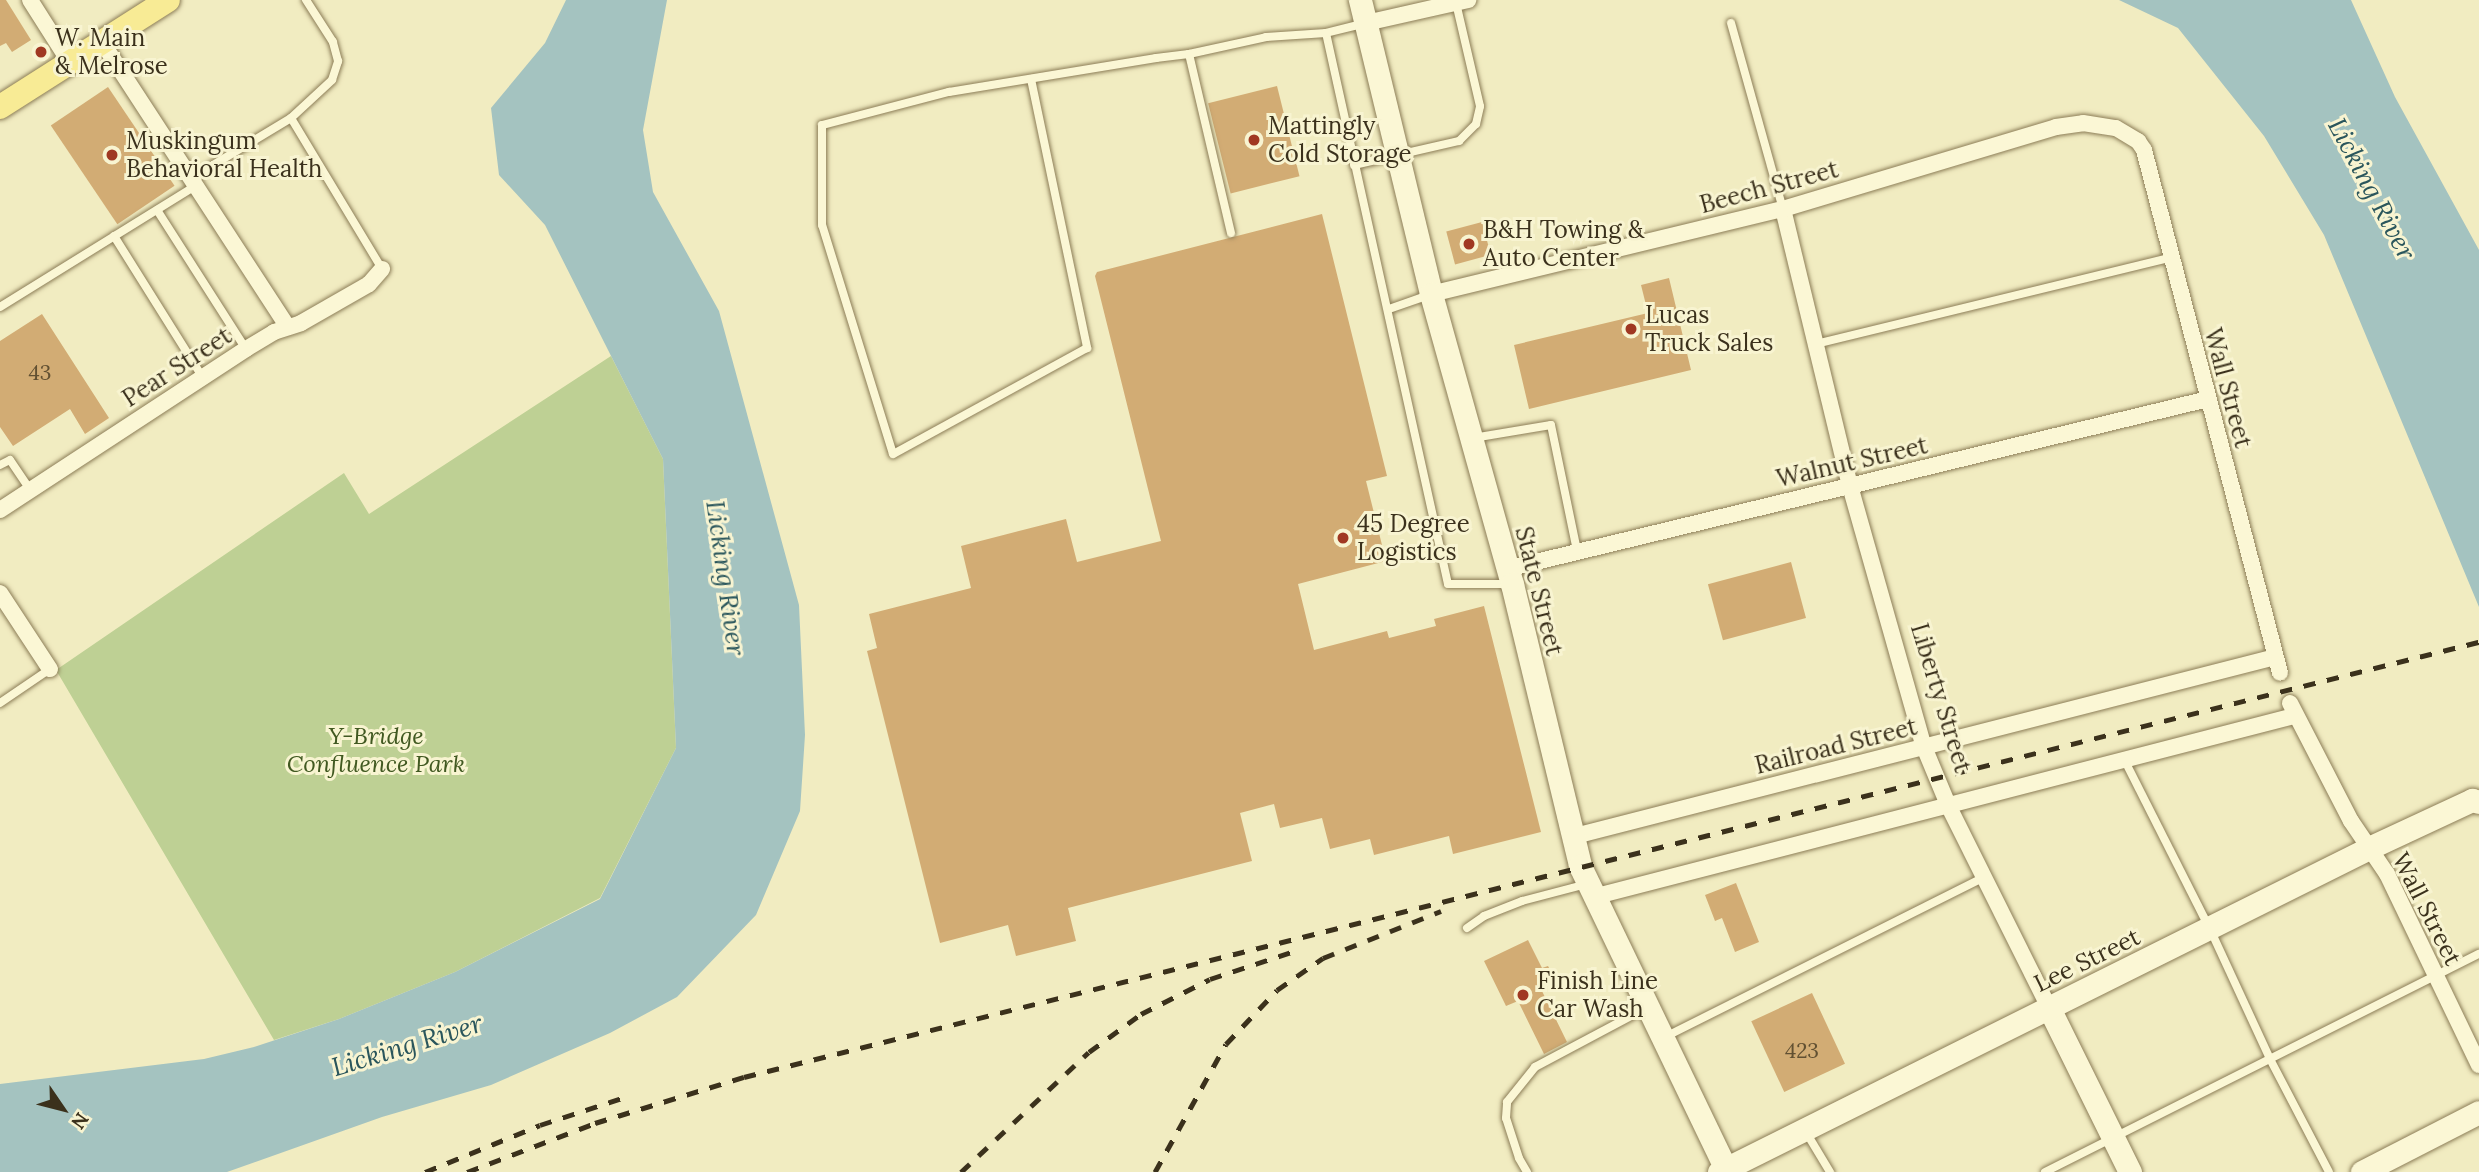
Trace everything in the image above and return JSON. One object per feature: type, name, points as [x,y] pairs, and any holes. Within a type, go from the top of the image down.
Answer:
[{"type":"main road","points":[[0,107],[167,0]]},
{"type":"main road","name":"State Street","points":[[1360,0],[1431,294],[1509,577],[1571,837],[1590,891],[1724,1171]]},
{"type":"main road","name":"Lee Street","points":[[1724,1171],[2369,848],[2472,800],[2479,802]]},
{"type":"main road","name":"Liberty Street","points":[[2049,1008],[2130,1172]]},
{"type":"main road","points":[[2362,1172],[2479,1112]]},
{"type":"street","points":[[30,0],[70,63]]},
{"type":"street","points":[[1366,23],[1462,1]]},
{"type":"street","points":[[103,42],[288,327]]},
{"type":"street","name":"Beech Street","points":[[1431,294],[1783,209],[2056,127],[2083,123],[2116,128]]},
{"type":"street","name":"Wall Street","points":[[2116,128],[2138,141],[2144,150],[2278,665]]},
{"type":"street","name":"Liberty Street","points":[[1783,209],[1850,486],[1924,747],[1949,807],[2049,1008]]},
{"type":"street","name":"Pear Street","points":[[0,510],[246,348],[301,323],[369,284],[382,269]]},
{"type":"street","name":"Walnut Street","points":[[1509,577],[1577,550],[2208,399]]},
{"type":"street","points":[[0,593],[50,669]]},
{"type":"street","name":"Railroad Street","points":[[1571,837],[1924,747],[2278,665]]},
{"type":"street","name":"Wall Street","points":[[2125,761],[2292,709],[2369,848],[2387,874],[2479,1065]]},
{"type":"street","points":[[1590,891],[1949,807],[2125,761]]},
{"type":"lane","points":[[0,307],[157,210],[291,118],[326,88],[337,71],[338,61],[333,41],[306,0]]},
{"type":"lane","points":[[1354,165],[1459,141],[1476,124],[1480,106],[1462,1]]},
{"type":"lane","points":[[1031,79],[1087,348],[893,454],[822,225],[822,125],[949,92],[1031,79],[1189,54],[1266,37],[1326,33],[1366,23]]},
{"type":"lane","points":[[1731,23],[1783,209]]},
{"type":"lane","points":[[1326,33],[1448,584],[1509,577]]},
{"type":"lane","points":[[1189,54],[1231,233]]},
{"type":"lane","points":[[291,118],[382,269]]},
{"type":"lane","points":[[157,210],[246,348]]},
{"type":"lane","points":[[114,236],[204,378]]},
{"type":"lane","points":[[1816,344],[2170,258]]},
{"type":"lane","points":[[1389,309],[1431,294]]},
{"type":"lane","points":[[1471,438],[1550,425],[1577,550]]},
{"type":"lane","points":[[0,465],[10,460],[30,490]]},
{"type":"lane","points":[[0,703],[50,669]]},
{"type":"lane","points":[[2125,761],[2210,929],[2270,1059],[2329,1172]]},
{"type":"lane","points":[[1662,1039],[1985,877]]},
{"type":"lane","points":[[1467,928],[1484,916],[1522,901],[1590,891]]},
{"type":"lane","points":[[2045,1172],[2479,954]]},
{"type":"lane","points":[[1527,1172],[1519,1158],[1506,1118],[1507,1102],[1535,1067],[1647,1008]]},
{"type":"lane","points":[[1805,1130],[1830,1172]]},
{"type":"green space","name":"Y-Bridge Confluence Park","points":[[611,356],[663,459],[676,748],[600,898],[455,972],[339,1019],[274,1040],[56,670],[344,473],[369,514]]},
{"type":"water","name":"Licking River","points":[[566,0],[667,0],[643,130],[653,192],[719,311],[799,605],[805,735],[800,811],[756,915],[677,997],[610,1033],[491,1085],[382,1117],[227,1172],[0,1172],[0,1084],[204,1059],[254,1047],[339,1019],[455,972],[600,899],[676,748],[663,459],[545,225],[499,175],[491,108],[545,43]]},
{"type":"water","name":"Licking River","points":[[2119,0],[2351,0],[2395,97],[2479,250],[2479,607],[2324,235],[2264,136],[2178,28]]},
{"type":"building","points":[[0,0],[6,0],[31,40],[12,52],[6,43],[0,46]]},
{"type":"building","name":"Mattingly Cold Storage","points":[[1277,86],[1299,176],[1231,193],[1208,103]]},
{"type":"building","name":"Muskingum Behavioral Health","points":[[108,87],[175,186],[117,224],[51,126]]},
{"type":"building","points":[[1322,214],[1387,476],[1366,481],[1386,561],[1298,584],[1314,650],[1387,631],[1389,638],[1436,626],[1434,619],[1484,606],[1541,832],[1453,854],[1449,836],[1374,855],[1370,839],[1330,849],[1322,818],[1280,828],[1274,804],[1240,813],[1252,861],[1068,908],[1076,941],[1016,956],[1008,925],[940,943],[867,651],[877,648],[869,614],[971,588],[961,546],[1066,519],[1077,562],[1161,541],[1095,276],[1097,272]]},
{"type":"building","name":"B&H Towing & Auto Center","points":[[1482,222],[1491,255],[1455,264],[1446,232]]},
{"type":"building","name":"Lucas Truck Sales","points":[[1669,278],[1691,370],[1529,409],[1514,345],[1648,313],[1641,285]]},
{"type":"building","points":[[42,314],[109,418],[85,434],[70,409],[13,446],[0,427],[0,341]]},
{"type":"building","points":[[1791,562],[1806,618],[1723,640],[1708,584]]},
{"type":"building","points":[[1736,883],[1759,942],[1735,952],[1722,918],[1715,921],[1705,895]]},
{"type":"building","name":"Finish Line Car Wash","points":[[1528,940],[1542,968],[1548,966],[1556,981],[1541,989],[1567,1042],[1544,1054],[1518,1001],[1506,1006],[1484,961]]},
{"type":"building","points":[[1812,993],[1845,1064],[1784,1092],[1751,1021]]},
{"type":"railway","points":[[467,1172],[595,1123],[744,1077],[2479,642]]},
{"type":"railway","points":[[1155,1172],[1226,1044],[1277,990],[1323,958],[1441,911]]},
{"type":"railway","points":[[961,1172],[1089,1052],[1141,1014],[1210,979],[1300,949]]},
{"type":"railway","points":[[425,1172],[540,1125],[622,1098]]},
{"type":"place","name":"W. Main & Melrose","points":[[41,52]]},
{"type":"place","name":"Mattingly Cold Storage","points":[[1254,140]]},
{"type":"place","name":"Muskingum Behavioral Health","points":[[112,155]]},
{"type":"place","name":"B&H Towing & Auto Center","points":[[1469,244]]},
{"type":"place","name":"Lucas Truck Sales","points":[[1631,329]]},
{"type":"place","name":"45 Degree Logistics","points":[[1343,538]]},
{"type":"place","name":"Finish Line Car Wash","points":[[1523,995]]}]
